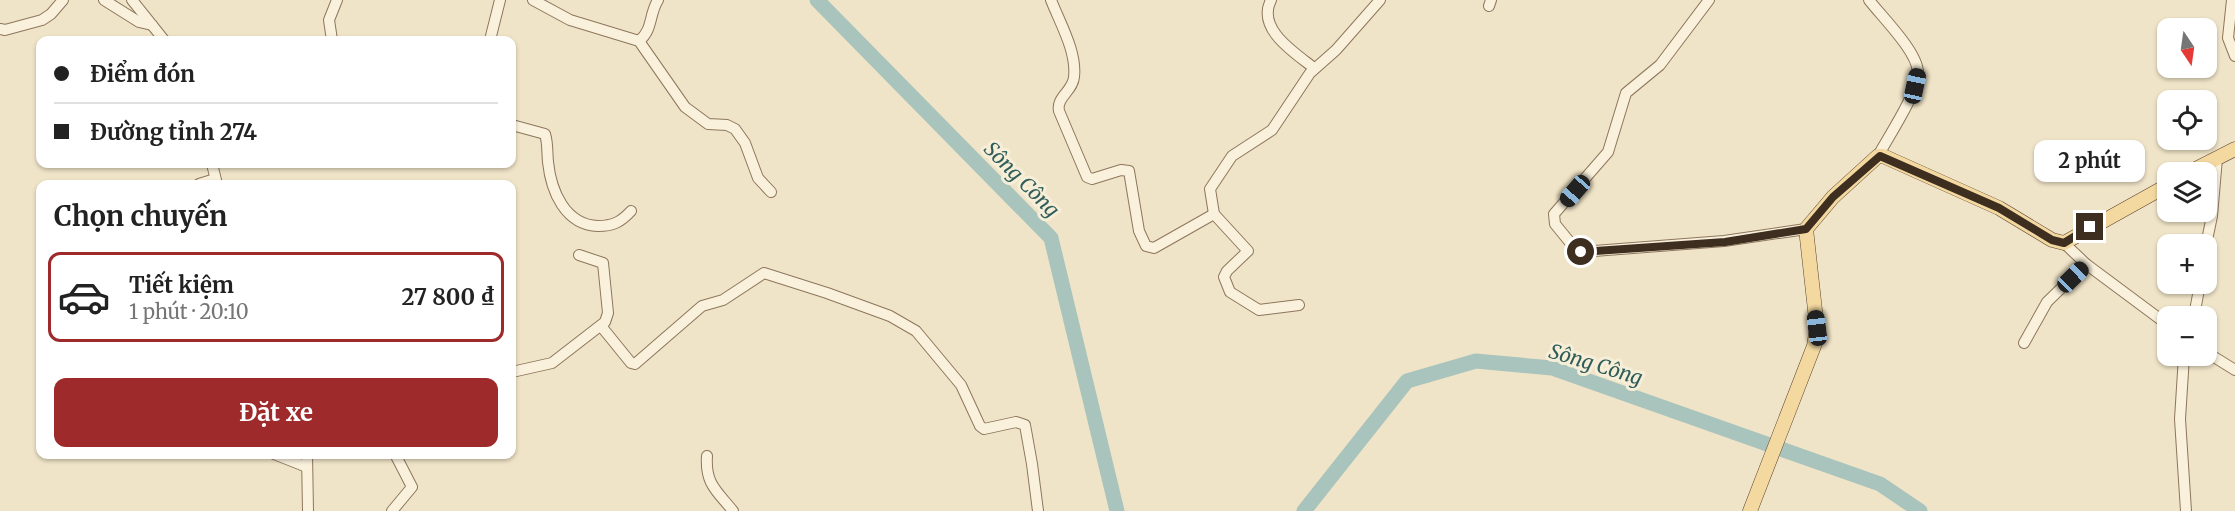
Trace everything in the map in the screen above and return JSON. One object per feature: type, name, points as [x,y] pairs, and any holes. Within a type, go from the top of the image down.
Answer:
[{"type":"main road","points":[[2209,162],[2235,149]]},
{"type":"main road","points":[[1750,511],[1814,346],[1817,328],[1805,237],[1806,229],[1833,197],[1878,156],[1999,208],[2052,240],[2064,243],[2157,191]]},
{"type":"street","points":[[0,29],[5,30],[42,20],[51,14],[63,0]]},
{"type":"street","points":[[104,0],[139,22],[152,25]]},
{"type":"street","points":[[132,0],[161,36]]},
{"type":"street","points":[[331,36],[329,20],[337,0]]},
{"type":"street","points":[[491,36],[500,0]]},
{"type":"street","points":[[533,0],[570,20],[639,41],[685,107],[708,124],[727,125],[735,129],[745,143],[758,178],[771,192]]},
{"type":"street","points":[[639,41],[648,32],[658,0]]},
{"type":"street","points":[[1051,0],[1070,49],[1075,76],[1072,85],[1059,102],[1059,111],[1087,177],[1092,179],[1121,170],[1129,171],[1139,231],[1146,246],[1154,248],[1214,214]]},
{"type":"street","points":[[1271,0],[1268,15],[1276,35],[1314,68]]},
{"type":"street","points":[[1299,305],[1256,310],[1230,292],[1224,277],[1248,250],[1214,214],[1210,189],[1227,162],[1272,130],[1314,68],[1336,50],[1380,0]]},
{"type":"street","points":[[1709,0],[1660,65],[1626,93],[1608,152],[1554,214],[1555,224],[1577,251],[1581,252],[1725,242],[1806,229]]},
{"type":"street","points":[[1869,0],[1909,50],[1918,73],[1910,97],[1878,156]]},
{"type":"street","points":[[2232,0],[2228,38],[2235,56]]},
{"type":"street","points":[[516,126],[545,134],[553,185],[559,201],[572,217],[581,223],[603,226],[622,221],[631,211]]},
{"type":"street","points":[[2208,234],[2217,158]]},
{"type":"street","points":[[2064,243],[2086,264],[2157,318]]},
{"type":"street","points":[[516,371],[552,363],[605,322],[608,313],[604,267],[600,261],[579,255]]},
{"type":"street","points":[[2024,343],[2047,302],[2086,264]]},
{"type":"street","points":[[601,326],[631,363],[635,364],[702,306],[723,300],[764,273],[890,316],[916,331],[961,384],[980,426],[984,429],[1016,422],[1024,425],[1038,511]]},
{"type":"street","points":[[2217,359],[2235,370]]},
{"type":"street","points":[[2183,366],[2180,419],[2186,511]]},
{"type":"street","points":[[707,456],[707,476],[734,511]]},
{"type":"street","points":[[287,459],[308,467]]},
{"type":"street","points":[[307,459],[308,511]]},
{"type":"street","points":[[392,511],[412,487],[398,459]]},
{"type":"waterway","name":"Sông Công","points":[[817,0],[1051,238],[1117,511]]},
{"type":"waterway","name":"Sông Công","points":[[1304,511],[1407,381],[1476,361],[1552,368],[1880,484],[1920,511]]},
{"type":"route","points":[[1581,252],[1725,242],[1806,229],[1833,197],[1878,156],[1999,208],[2052,240],[2064,243],[2090,227]]}]
